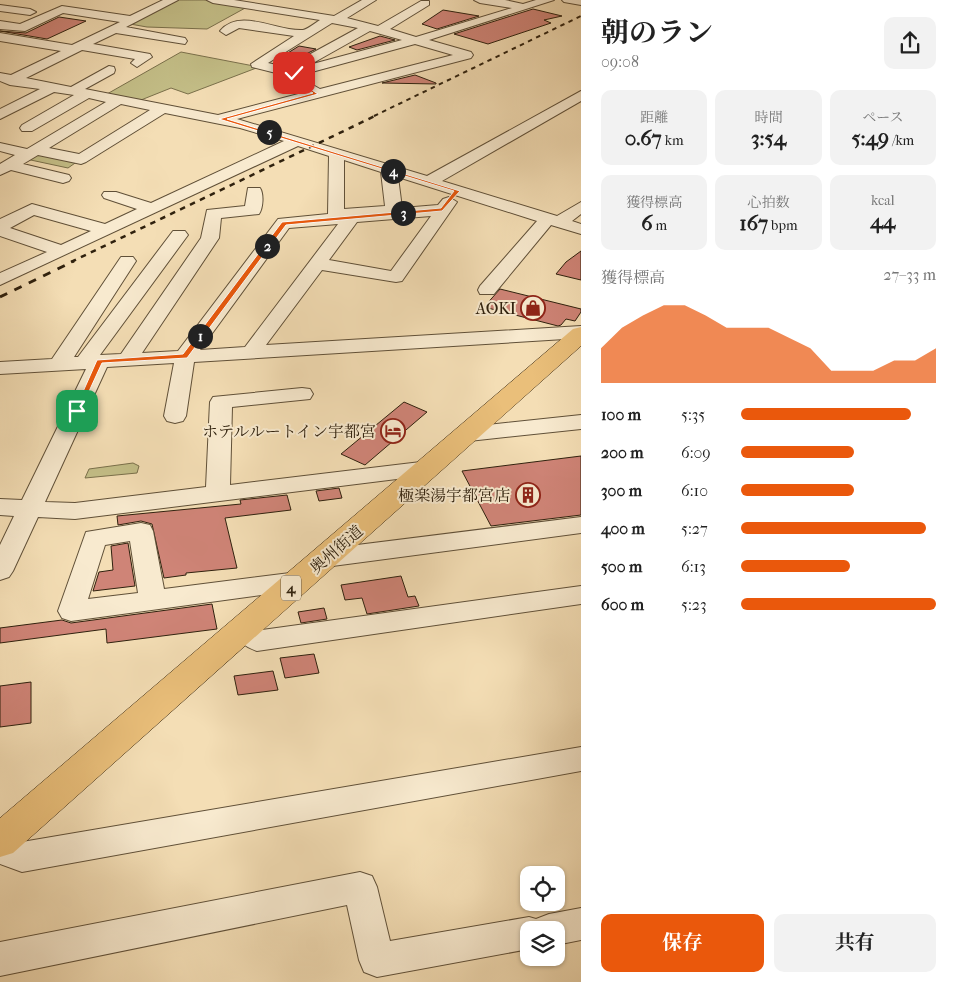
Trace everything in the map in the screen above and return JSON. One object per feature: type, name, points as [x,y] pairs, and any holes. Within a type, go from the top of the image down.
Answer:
[{"type":"highway","name":"奥州街道","points":[[0,841],[469,434],[581,333]]},
{"type":"street","points":[[0,86],[7,78],[57,58],[172,0]]},
{"type":"street","points":[[213,0],[333,19],[374,28],[467,55],[222,119]]},
{"type":"street","points":[[370,0],[306,34],[257,64],[298,68],[417,40],[543,0]]},
{"type":"street","points":[[480,0],[524,6]]},
{"type":"street","points":[[568,0],[581,2]]},
{"type":"street","points":[[282,11],[298,2],[347,13]]},
{"type":"street","points":[[317,93],[286,75],[425,2]]},
{"type":"street","points":[[135,7],[152,10]]},
{"type":"street","points":[[0,8],[30,12]]},
{"type":"street","points":[[21,28],[62,9],[132,20]]},
{"type":"street","points":[[226,31],[237,24],[306,34]]},
{"type":"street","points":[[0,25],[34,31]]},
{"type":"street","points":[[115,28],[181,41]]},
{"type":"street","points":[[0,37],[146,57],[137,63]]},
{"type":"street","points":[[0,47],[57,58]]},
{"type":"street","points":[[73,90],[109,70]]},
{"type":"street","points":[[7,78],[222,119],[581,229]]},
{"type":"street","points":[[2,113],[53,87]]},
{"type":"street","points":[[275,90],[294,99]]},
{"type":"street","points":[[2,113],[25,122],[88,94]]},
{"type":"street","points":[[428,182],[581,95]]},
{"type":"street","points":[[3,169],[120,100]]},
{"type":"street","points":[[0,148],[81,159],[163,108]]},
{"type":"street","points":[[0,280],[297,141]]},
{"type":"street","points":[[337,153],[336,215],[394,210],[390,170]]},
{"type":"street","points":[[3,169],[42,180],[63,178]]},
{"type":"street","points":[[127,360],[210,238],[213,214],[253,210],[254,191]]},
{"type":"street","points":[[319,264],[396,277],[442,210],[458,191]]},
{"type":"street","points":[[110,195],[152,209]]},
{"type":"street","points":[[487,290],[553,221],[581,207]]},
{"type":"street","points":[[0,228],[32,209],[106,230]]},
{"type":"street","points":[[175,416],[185,356],[284,224],[442,210]]},
{"type":"street","points":[[251,352],[319,264],[351,218]]},
{"type":"street","points":[[0,228],[62,251]]},
{"type":"street","points":[[0,571],[30,509],[93,362],[179,235]]},
{"type":"street","points":[[59,364],[127,261]]},
{"type":"street","points":[[0,264],[22,270]]},
{"type":"street","points":[[3,372],[59,364],[581,333]]},
{"type":"street","points":[[218,494],[221,402],[302,394]]},
{"type":"street","points":[[469,434],[581,422]]},
{"type":"street","points":[[0,507],[75,511],[429,468]]},
{"type":"street","points":[[325,558],[581,525]]},
{"type":"street","points":[[153,601],[298,582]]},
{"type":"street","points":[[243,630],[257,641],[581,595]]},
{"type":"street","points":[[0,849],[22,857],[581,759]]},
{"type":"street","points":[[0,959],[360,887],[377,960],[520,936]]},
{"type":"street","points":[[565,927],[581,924]]},
{"type":"shaded area","points":[[176,0],[204,0],[247,7],[207,29],[147,27],[130,24]]},
{"type":"shaded area","points":[[181,52],[259,67],[188,94],[171,88],[141,100],[107,94]]},
{"type":"shaded area","points":[[35,154],[78,161],[68,168],[26,159]]},
{"type":"shaded area","points":[[133,463],[139,466],[137,473],[85,478],[89,469]]},
{"type":"building","points":[[533,9],[562,16],[544,20],[551,23],[488,44],[454,34]]},
{"type":"building","points":[[443,10],[479,16],[437,29],[422,24]]},
{"type":"building","points":[[59,17],[86,21],[47,39],[0,31],[26,33]]},
{"type":"building","points":[[380,36],[395,40],[357,50],[349,47]]},
{"type":"building","points":[[299,46],[316,49],[304,55],[302,62],[297,64],[275,61]]},
{"type":"building","points":[[415,75],[436,84],[382,83]]},
{"type":"building","points":[[581,251],[581,280],[556,274],[566,262]]},
{"type":"building","name":"AOKI","points":[[500,289],[581,309],[581,312],[575,321],[566,319],[558,326],[484,307]]},
{"type":"building","name":"ホテルルートイン宇都宮","points":[[404,402],[427,412],[365,465],[341,454]]},
{"type":"building","name":"極楽湯宇都宮店","points":[[581,456],[581,515],[491,526],[462,471]]},
{"type":"building","points":[[339,488],[342,498],[319,501],[316,491]]},
{"type":"building","points":[[287,495],[291,510],[225,518],[237,568],[186,573],[186,575],[164,578],[152,524],[141,521],[118,525],[117,516],[241,504],[240,500]]},
{"type":"building","points":[[128,543],[135,586],[93,591],[99,572],[113,570],[111,546]]},
{"type":"building","points":[[401,576],[408,597],[415,596],[419,606],[367,614],[362,598],[345,600],[341,585]]},
{"type":"building","points":[[212,604],[217,629],[107,643],[106,629],[0,643],[0,628],[62,620],[71,623]]},
{"type":"building","points":[[324,608],[327,619],[301,623],[298,612]]},
{"type":"building","points":[[314,654],[319,673],[285,678],[280,658]]},
{"type":"building","points":[[273,671],[278,690],[238,695],[234,676]]},
{"type":"building","points":[[31,682],[31,723],[0,727],[0,686]]},
{"type":"railway","points":[[374,116],[581,16]]},
{"type":"railway","points":[[71,262],[377,115]]},
{"type":"railway","points":[[0,297],[74,261]]},
{"type":"place","name":"AOKI","points":[[533,308]]},
{"type":"place","name":"ホテルルートイン宇都宮","points":[[393,431]]},
{"type":"place","name":"極楽湯宇都宮店","points":[[528,495]]},
{"type":"route","points":[[77,411],[100,362],[185,356],[284,224],[442,210],[458,191],[222,119],[317,93],[286,75],[294,73]]}]
